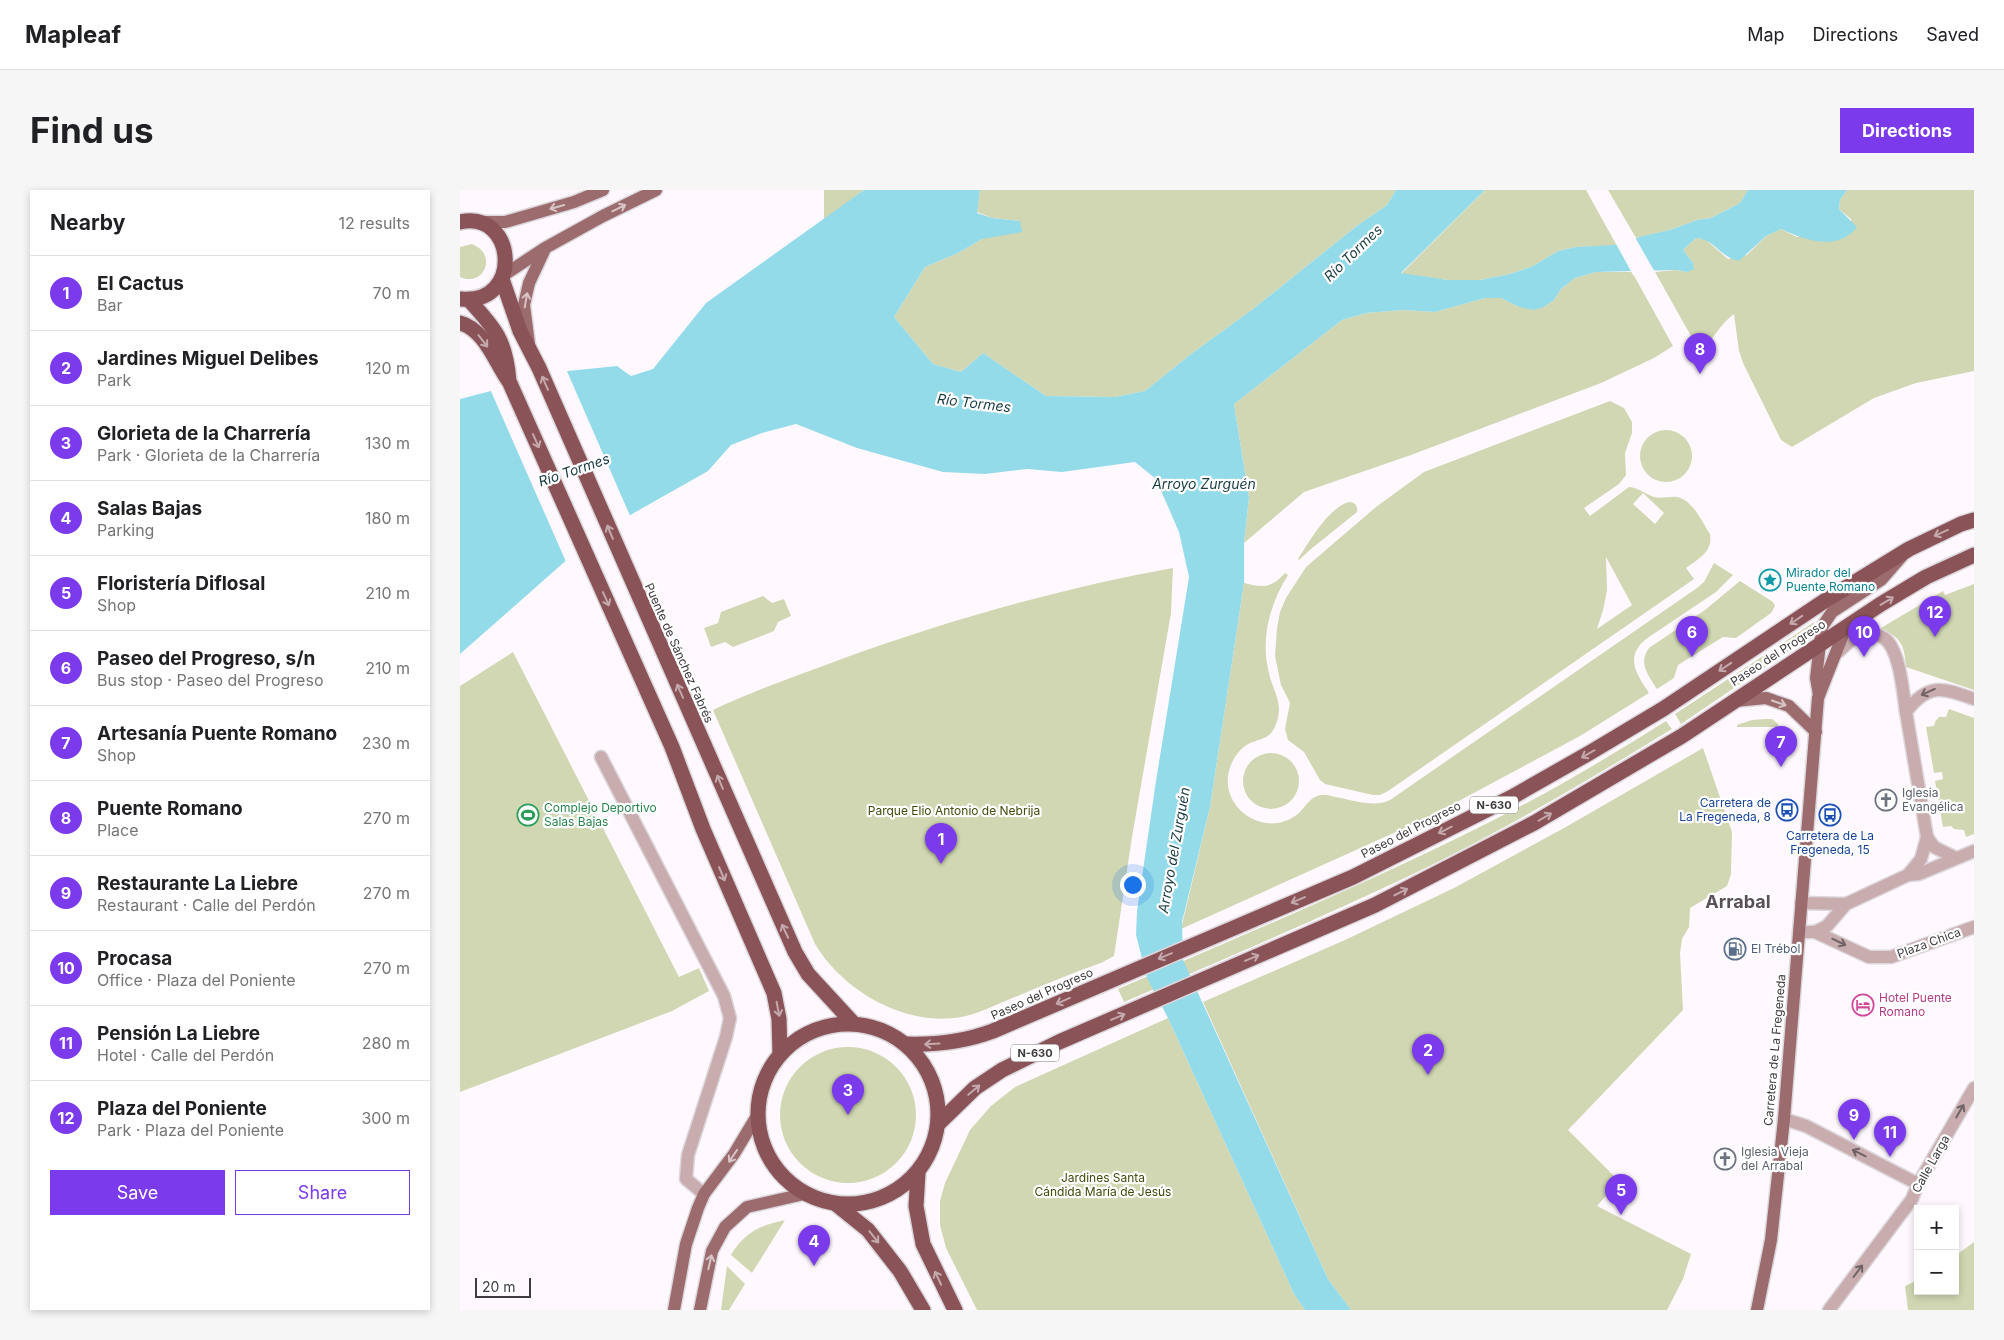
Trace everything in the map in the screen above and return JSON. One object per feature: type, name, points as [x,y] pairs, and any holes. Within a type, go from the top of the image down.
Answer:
[{"type":"highway","name":"Puente de Sánchez Fabrés","points":[[466,220],[487,226],[498,235],[504,247],[506,261],[503,277],[516,322],[531,350],[795,952],[808,974],[854,1024]]},
{"type":"highway","points":[[464,299],[482,297],[493,290],[503,277]]},
{"type":"highway","points":[[464,299],[487,319],[500,338],[504,366],[509,381],[672,747],[703,829],[774,993],[780,1019],[780,1054]]},
{"type":"highway","points":[[460,323],[468,325],[504,366]]},
{"type":"highway","name":"Paseo del Progreso","points":[[905,1044],[953,1042],[974,1038],[1353,876],[1512,797],[1591,752],[1663,708],[1826,600],[1909,549],[1952,528],[1974,520]]},
{"type":"highway","name":"Paseo del Progreso","points":[[938,1124],[975,1088],[1002,1070],[1059,1042],[1376,905],[1525,828],[1682,736],[1846,627],[1926,577],[1974,555]]},
{"type":"highway","points":[[837,1205],[867,1203],[895,1192],[918,1173],[932,1150],[938,1124],[938,1101],[932,1080],[921,1060],[905,1044],[890,1034],[872,1027],[854,1024],[827,1026],[801,1037],[780,1054],[768,1073],[760,1093],[758,1114],[763,1146],[779,1174],[804,1194],[837,1205],[868,1230],[900,1271],[923,1310]]},
{"type":"highway","points":[[918,1173],[916,1206],[923,1244],[955,1310]]},
{"type":"main road","points":[[466,220],[505,222],[574,202],[603,190]]},
{"type":"main road","points":[[503,277],[545,248],[603,216],[656,190]]},
{"type":"main road","points":[[531,350],[524,305],[529,283],[545,248]]},
{"type":"main road","name":"Carretera de La Fregeneda","points":[[1757,1310],[1771,1240],[1784,1119],[1819,695],[1816,678],[1822,626],[1832,612],[1881,580],[1909,549]]},
{"type":"main road","name":"Carretera de La Fregeneda","points":[[1819,695],[1838,652],[1846,627]]},
{"type":"main road","points":[[1733,701],[1766,698],[1789,706],[1816,732]]},
{"type":"main road","points":[[674,1310],[686,1244],[704,1194],[734,1154],[758,1114]]},
{"type":"main road","points":[[700,1310],[712,1251],[725,1227],[747,1207],[804,1194]]},
{"type":"street","points":[[1846,627],[1884,638],[1892,646],[1899,670],[1927,837],[1934,848],[1956,858]]},
{"type":"street","points":[[1838,652],[1852,639],[1866,632]]},
{"type":"street","points":[[1906,712],[1914,701],[1924,693],[1938,688],[1974,698]]},
{"type":"street","points":[[601,757],[724,996],[730,1018],[726,1037],[688,1155],[686,1179],[704,1194]]},
{"type":"street","points":[[1908,875],[1921,860],[1927,837]]},
{"type":"street","points":[[1815,932],[1827,926],[1846,904],[1908,875],[1919,874],[1974,850]]},
{"type":"street","points":[[1801,904],[1846,904]]},
{"type":"street","name":"Plaza Chica","points":[[1799,932],[1815,932],[1869,957],[1878,958],[1891,956],[1974,927]]},
{"type":"street","name":"Calle Larga","points":[[1829,1310],[1912,1199],[1918,1184],[1974,1088]]},
{"type":"street","points":[[1784,1119],[1806,1126],[1918,1184]]},
{"type":"green space","points":[[824,190],[864,190],[824,220]]},
{"type":"green space","points":[[980,190],[1396,190],[1387,205],[1358,225],[1253,309],[1191,354],[1145,391],[1115,397],[1046,396],[983,353],[961,372],[933,364],[894,317],[925,267],[958,253],[1020,221],[992,218],[977,212]]},
{"type":"green space","points":[[1485,190],[1586,190],[1617,246],[1576,247],[1558,251],[1533,266],[1510,274],[1480,280],[1448,280],[1401,274]]},
{"type":"green space","points":[[1608,190],[1748,190],[1740,203],[1711,218],[1697,220],[1670,230],[1636,238]]},
{"type":"green space","points":[[1847,190],[1974,190],[1974,371],[1916,383],[1874,398],[1792,447],[1781,440],[1743,363],[1739,351],[1734,314],[1701,350],[1696,345],[1655,272],[1676,270],[1688,272],[1693,263],[1683,250],[1696,238],[1705,239],[1728,259],[1747,255],[1766,236],[1781,229],[1797,237],[1852,220],[1839,209],[1840,200]]},
{"type":"green space","points":[[472,244],[485,255],[486,262],[485,269],[481,274],[475,278],[468,279],[460,277],[460,247]]},
{"type":"green space","points":[[1596,272],[1632,272],[1673,346],[1654,358],[1601,383],[1411,455],[1304,492],[1244,543],[1249,498],[1234,404],[1342,320],[1366,313],[1403,310],[1435,312],[1485,298],[1501,298],[1519,307],[1544,307],[1554,300],[1561,289],[1575,278]]},
{"type":"green space","points":[[1610,401],[1624,408],[1632,422],[1632,433],[1625,453],[1626,475],[1619,484],[1584,508],[1590,516],[1629,487],[1654,497],[1677,497],[1688,502],[1696,512],[1710,534],[1709,546],[1700,558],[1686,568],[1694,579],[1388,791],[1380,795],[1373,795],[1325,784],[1320,780],[1304,752],[1288,740],[1285,729],[1290,703],[1281,685],[1275,656],[1280,612],[1286,598],[1306,567],[1376,507],[1424,472]],"holes":[[[1643,493],[1664,513],[1655,524],[1633,504]],[[1606,557],[1632,605],[1597,629],[1607,591]]]},
{"type":"green space","points":[[1661,430],[1671,430],[1685,437],[1692,451],[1692,461],[1685,475],[1671,482],[1661,482],[1651,478],[1644,471],[1640,461],[1640,451],[1644,441],[1651,434]]},
{"type":"green space","points":[[1349,502],[1356,505],[1357,512],[1299,560],[1320,526],[1334,511]]},
{"type":"green space","points":[[1714,563],[1733,575],[1716,592],[1646,639],[1636,652],[1634,659],[1637,673],[1649,693],[1580,736],[1427,818],[1181,929],[1210,807],[1244,583],[1267,586],[1276,582],[1285,573],[1288,575],[1276,598],[1266,634],[1266,660],[1279,704],[1277,722],[1269,735],[1250,743],[1239,751],[1229,770],[1228,777],[1229,791],[1239,809],[1247,816],[1256,820],[1276,823],[1286,821],[1295,816],[1313,798],[1321,795],[1370,803],[1390,800],[1697,588],[1704,582]]},
{"type":"green space","name":"Parque Elio Antonio de Nebrija","points":[[1173,568],[1171,613],[1132,837],[1114,956],[985,1010],[961,1017],[940,1019],[898,1011],[878,1002],[842,977],[815,944],[713,710],[746,695],[847,657],[967,617],[1090,585]]},
{"type":"green space","points":[[1740,581],[1773,602],[1775,606],[1771,613],[1736,638],[1723,637],[1678,665],[1674,678],[1657,689],[1644,664],[1649,648],[1705,610]]},
{"type":"green space","points":[[1974,584],[1974,690],[1906,667],[1904,652],[1900,643],[1893,635],[1881,628],[1943,591],[1945,595]]},
{"type":"green space","points":[[763,596],[772,603],[784,599],[791,616],[778,622],[774,631],[733,647],[725,642],[711,647],[704,628],[718,623],[721,612]]},
{"type":"green space","points":[[1814,622],[1813,635],[1786,653],[1780,645]]},
{"type":"green space","name":"Complejo Deportivo Salas Bajas","points":[[513,652],[679,977],[699,968],[709,991],[672,1011],[460,1092],[460,686]]},
{"type":"green space","points":[[1766,654],[1771,663],[1681,724],[1675,714]]},
{"type":"green space","points":[[1949,709],[1974,718],[1974,834],[1966,837],[1964,830],[1954,829],[1951,826],[1943,827],[1935,781],[1943,779],[1942,772],[1934,773],[1926,727],[1934,726],[1939,717],[1946,717]]},
{"type":"green space","points":[[1772,719],[1778,724],[1778,727],[1737,727],[1737,725],[1752,720]]},
{"type":"green space","points":[[1666,721],[1672,729],[1511,824],[1411,875],[1340,908],[1124,1002],[1118,989],[1320,902],[1470,832],[1556,787]]},
{"type":"green space","points":[[1703,748],[1732,832],[1731,874],[1727,886],[1690,908],[1689,927],[1682,939],[1680,953],[1683,1010],[1568,1130],[1619,1181],[1597,1206],[1691,1254],[1683,1279],[1667,1310],[1351,1310],[1328,1279],[1203,1002],[1345,940],[1454,888],[1564,828]]},
{"type":"green space","points":[[1271,753],[1282,755],[1291,761],[1297,770],[1299,781],[1297,792],[1291,801],[1282,807],[1271,809],[1260,807],[1251,801],[1245,792],[1243,781],[1245,770],[1251,761],[1260,755]]},
{"type":"green space","name":"Jardines Santa Cándida María de Jesús","points":[[1168,1018],[1294,1294],[1305,1310],[977,1310],[946,1248],[940,1225],[940,1201],[945,1183],[970,1130],[991,1106],[1015,1087]]},
{"type":"green space","points":[[848,1047],[874,1052],[886,1058],[896,1067],[905,1077],[911,1089],[916,1115],[911,1141],[905,1153],[896,1163],[886,1172],[874,1178],[848,1183],[822,1178],[810,1172],[800,1163],[791,1153],[785,1141],[780,1115],[785,1089],[791,1077],[800,1067],[810,1058],[822,1052]]},
{"type":"green space","points":[[785,1220],[752,1273],[731,1255],[747,1235],[768,1224]]},
{"type":"green space","points":[[1974,1242],[1974,1310],[1908,1310],[1905,1286],[1914,1282],[1914,1295],[1959,1295],[1959,1253]]},
{"type":"green space","points":[[727,1266],[745,1284],[729,1310],[721,1310]]},
{"type":"water","points":[[864,190],[980,190],[977,213],[992,218],[1020,221],[1022,232],[982,239],[958,253],[925,267],[894,317],[933,364],[961,372],[983,353],[1046,396],[1115,397],[1145,391],[1191,354],[1253,309],[1358,225],[1387,205],[1396,190],[1485,190],[1401,273],[1448,280],[1480,280],[1510,274],[1533,266],[1558,251],[1576,247],[1614,245],[1670,230],[1697,220],[1711,218],[1740,203],[1748,190],[1847,190],[1840,200],[1839,209],[1857,227],[1849,235],[1840,239],[1831,242],[1810,240],[1781,229],[1766,236],[1739,261],[1727,256],[1708,241],[1696,238],[1683,250],[1693,263],[1694,269],[1688,272],[1676,270],[1596,272],[1575,278],[1561,289],[1554,300],[1544,307],[1534,310],[1519,307],[1501,298],[1485,298],[1435,312],[1403,310],[1366,313],[1342,320],[1234,404],[1249,498],[1244,543],[1244,583],[1210,807],[1182,922],[1183,960],[1328,1279],[1351,1310],[1305,1310],[1294,1294],[1168,1018],[1147,978],[1136,935],[1137,911],[1156,781],[1189,577],[1179,532],[1156,479],[1135,462],[1062,472],[1027,469],[985,474],[943,472],[857,448],[796,424],[762,433],[731,445],[708,471],[595,535],[460,654],[460,399],[568,371],[617,366],[631,376],[653,369],[706,303]]},
{"type":"pier","points":[[1635,236],[1656,274],[1633,275],[1615,242]]},
{"type":"pier","points":[[566,369],[631,518],[597,537],[567,564],[490,389]]},
{"type":"place","name":"Puente Romano","points":[[1700,374]]},
{"type":"place","name":"Mirador del Puente Romano","points":[[1770,580]]},
{"type":"place","name":"Plaza del Poniente","points":[[1935,637]]},
{"type":"place","name":"Paseo del Progreso, s/n","points":[[1692,657]]},
{"type":"place","name":"Procasa","points":[[1864,657]]},
{"type":"place","name":"Artesanía Puente Romano","points":[[1781,767]]},
{"type":"place","name":"Iglesia Evangélica","points":[[1886,800]]},
{"type":"place","name":"Carretera de La Fregeneda, 8","points":[[1787,810]]},
{"type":"place","name":"Complejo Deportivo Salas Bajas","points":[[528,815]]},
{"type":"place","name":"Carretera de La Fregeneda, 15","points":[[1830,815]]},
{"type":"place","name":"El Cactus","points":[[941,864]]},
{"type":"place","name":"El Trébol","points":[[1735,949]]},
{"type":"place","name":"Hotel Puente Romano","points":[[1863,1005]]},
{"type":"place","name":"Jardines Miguel Delibes","points":[[1428,1075]]},
{"type":"place","name":"Glorieta de la Charrería","points":[[848,1115]]},
{"type":"place","name":"Restaurante La Liebre","points":[[1854,1140]]},
{"type":"place","name":"Pensión La Liebre","points":[[1890,1157]]},
{"type":"place","name":"Iglesia Vieja del Arrabal","points":[[1725,1159]]},
{"type":"place","name":"Floristería Diflosal","points":[[1621,1215]]},
{"type":"place","name":"Salas Bajas","points":[[814,1266]]},
{"type":"district","name":"Arrabal","points":[[1738,902]]},
{"type":"water label","name":"Río Tormes","points":[[1353,253]]},
{"type":"water label","name":"Río Tormes","points":[[974,403]]},
{"type":"water label","name":"Río Tormes","points":[[574,470]]},
{"type":"water label","name":"Arroyo Zurguén","points":[[1204,484]]},
{"type":"water label","name":"Arroyo del Zurguén","points":[[1174,850]]}]
